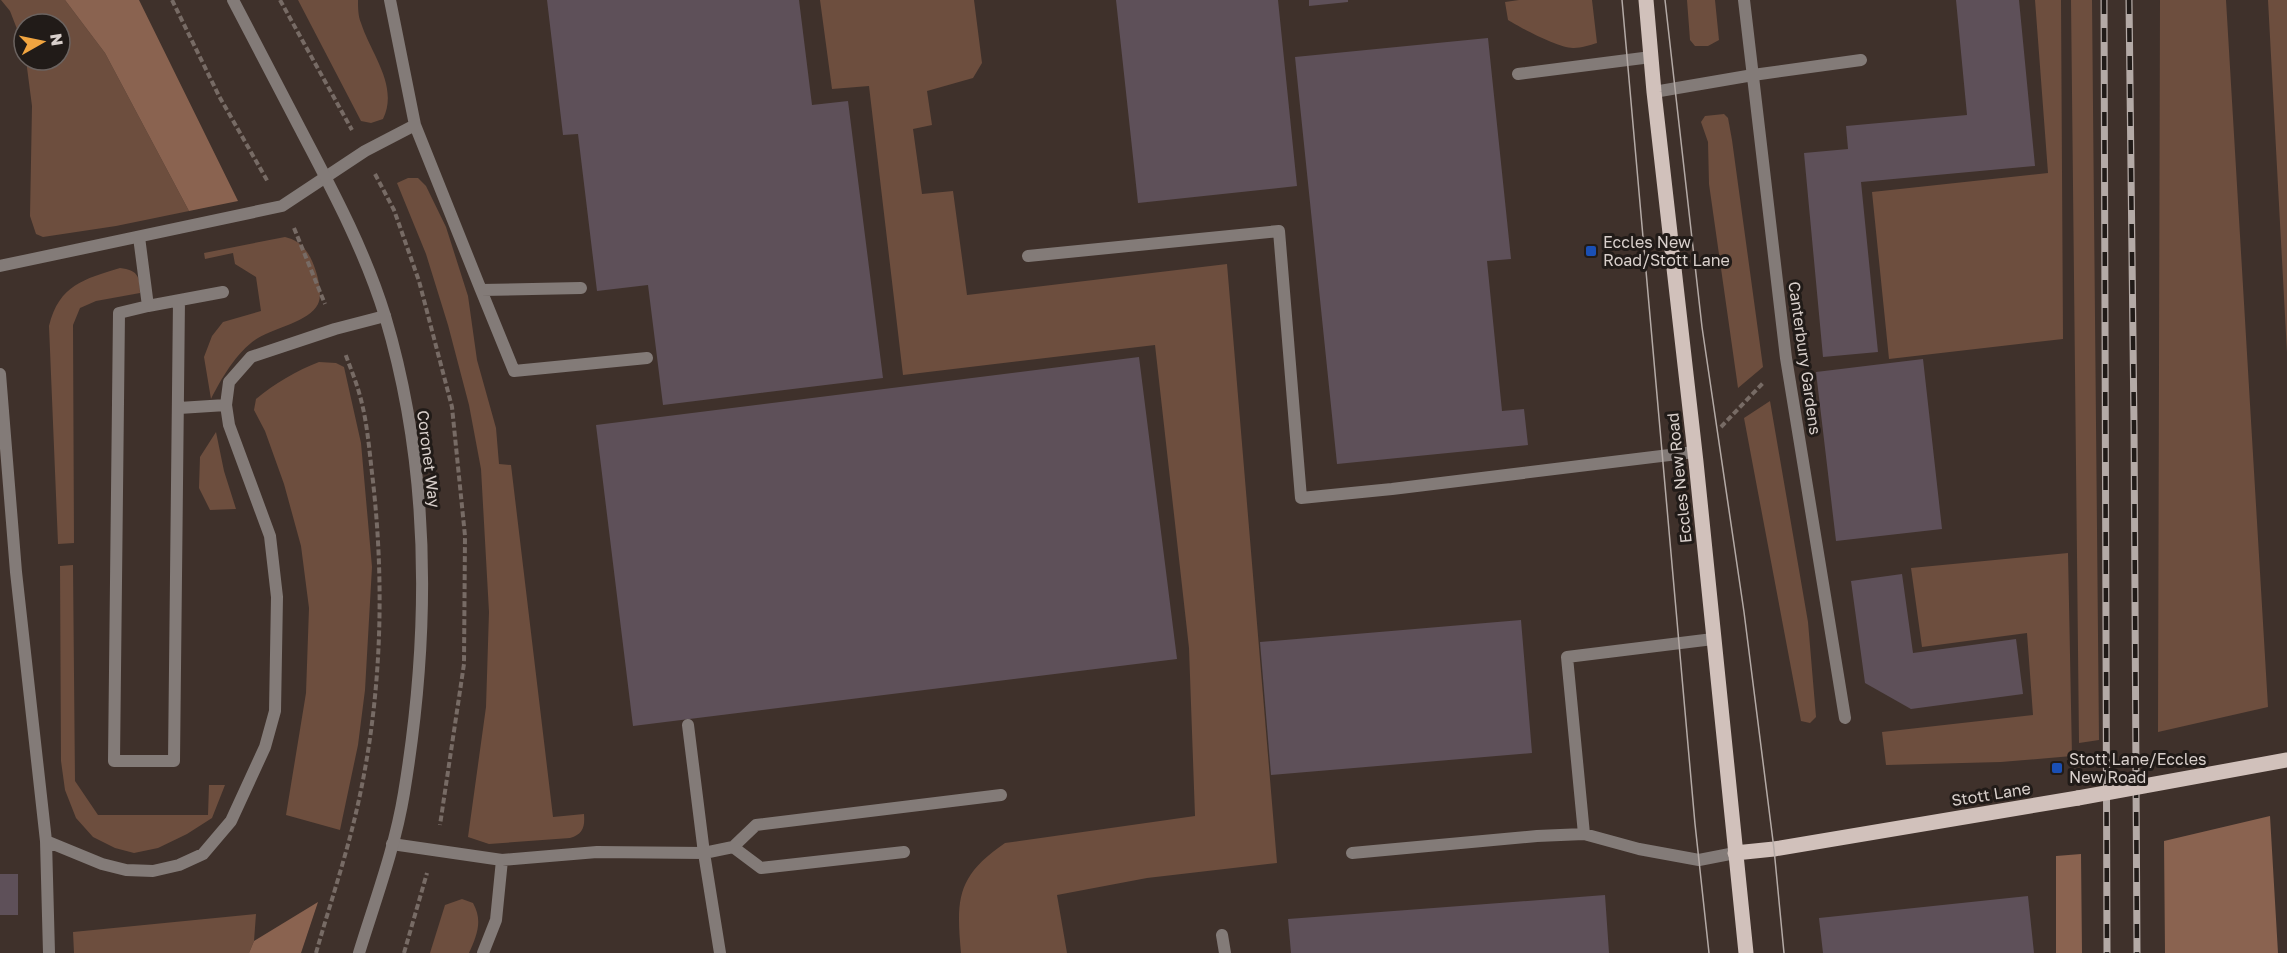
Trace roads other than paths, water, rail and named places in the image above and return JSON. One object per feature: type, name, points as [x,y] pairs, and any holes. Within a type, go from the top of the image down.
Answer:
[{"type":"main road","name":"Eccles New Road","points":[[1646,0],[1746,953]]},
{"type":"main road","name":"Stott Lane","points":[[1735,853],[1774,849],[2078,798],[2287,760]]},
{"type":"street","name":"Coronet Way","points":[[233,0],[359,246],[385,316],[413,439],[422,533],[416,703],[403,795],[392,844],[360,953]]},
{"type":"street","points":[[390,0],[415,125],[514,371],[647,358]]},
{"type":"street","name":"Canterbury Gardens","points":[[1744,0],[1786,358],[1845,718]]},
{"type":"street","points":[[1518,74],[1651,57]]},
{"type":"street","points":[[1654,92],[1861,60]]},
{"type":"street","points":[[0,266],[282,206],[365,151],[415,125]]},
{"type":"street","points":[[1028,256],[1279,231],[1301,498],[1695,457]]},
{"type":"street","points":[[139,237],[148,306]]},
{"type":"street","points":[[481,290],[580,288]]},
{"type":"street","points":[[179,300],[174,761],[114,761],[119,313],[148,306],[179,300],[224,292]]},
{"type":"street","points":[[46,841],[73,854],[126,870],[153,871],[179,865],[203,854],[231,821],[265,747],[275,711],[277,597],[270,536],[229,425],[226,405],[229,382],[251,357],[335,329],[385,316]]},
{"type":"street","points":[[0,374],[16,572],[46,841],[49,953]]},
{"type":"street","points":[[179,408],[226,405]]},
{"type":"street","points":[[1584,834],[1567,657],[1713,639]]},
{"type":"street","points":[[688,725],[704,853],[720,953]]},
{"type":"street","points":[[392,844],[502,860],[597,852],[704,853],[733,847],[756,825],[1001,795]]},
{"type":"street","points":[[1352,853],[1537,836],[1584,834],[1639,849],[1699,860],[1735,853]]},
{"type":"street","points":[[733,847],[761,868],[904,852]]},
{"type":"street","points":[[483,953],[496,920],[502,860]]},
{"type":"street","points":[[1222,935],[1225,953]]},
{"type":"tram line","points":[[1622,0],[1695,824],[1709,953]]},
{"type":"tram line","points":[[1665,0],[1702,327],[1744,612],[1774,849],[1784,953]]},
{"type":"railway","points":[[2104,0],[2107,953]]},
{"type":"railway","points":[[2129,0],[2137,953]]},
{"type":"place","name":"Eccles New Road/Stott Lane","points":[[1591,251]]},
{"type":"place","name":"Stott Lane/Eccles New Road","points":[[2057,768]]}]
